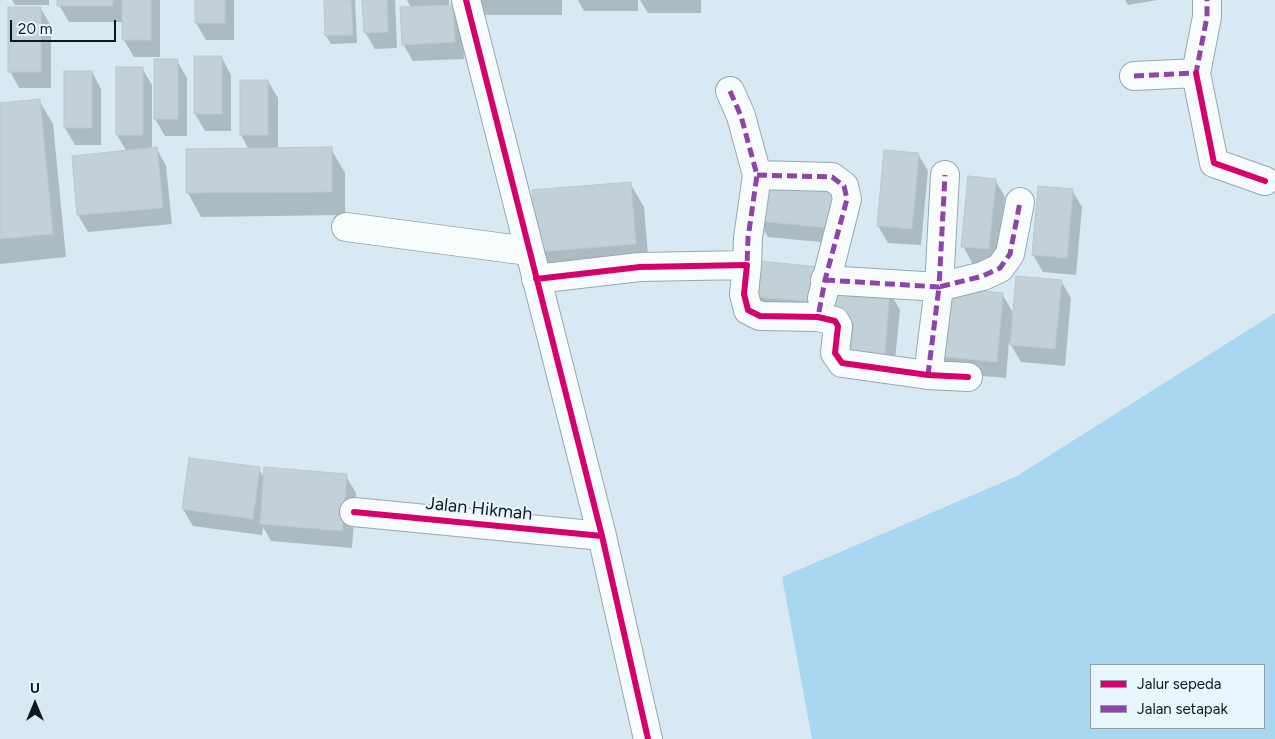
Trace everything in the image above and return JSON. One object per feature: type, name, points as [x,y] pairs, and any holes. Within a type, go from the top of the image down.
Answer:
[{"type":"street","points":[[466,0],[528,251],[602,536],[648,739]]},
{"type":"street","points":[[1207,0],[1207,17],[1196,73],[1214,163],[1265,181]]},
{"type":"street","points":[[1134,76],[1196,73]]},
{"type":"street","points":[[730,91],[741,116],[757,174],[748,238],[744,294],[748,310],[760,316],[818,317],[837,323],[835,353],[842,364],[928,375],[968,377]]},
{"type":"street","points":[[757,174],[832,177],[844,186],[847,199],[825,280],[818,317]]},
{"type":"street","points":[[928,375],[939,287],[945,175]]},
{"type":"street","points":[[825,280],[939,287],[983,276],[1000,268],[1010,254],[1020,202]]},
{"type":"street","points":[[346,227],[528,251]]},
{"type":"street","points":[[536,279],[640,267],[747,265]]},
{"type":"street","name":"Jalan Hikmah","points":[[354,512],[602,536]]},
{"type":"shaded area","points":[[1275,313],[1275,739],[812,739],[782,577],[1017,476]]},
{"type":"building","points":[[57,0],[113,0],[113,6],[57,6]]},
{"type":"building","points":[[122,0],[151,0],[151,40],[122,40]]},
{"type":"building","points":[[195,0],[225,0],[225,23],[195,23]]},
{"type":"building","points":[[324,0],[351,0],[353,35],[325,36]]},
{"type":"building","points":[[362,0],[387,0],[388,32],[364,33]]},
{"type":"building","points":[[453,5],[455,42],[402,45],[400,7]]},
{"type":"building","points":[[8,7],[41,7],[41,72],[8,72]]},
{"type":"building","points":[[194,56],[222,56],[222,114],[194,114]]},
{"type":"building","points":[[154,59],[178,59],[178,119],[154,119]]},
{"type":"building","points":[[116,67],[143,67],[143,135],[116,135]]},
{"type":"building","points":[[64,71],[92,71],[92,128],[64,128]]},
{"type":"building","points":[[240,80],[268,80],[268,135],[240,135]]},
{"type":"building","points":[[40,99],[53,234],[0,239],[0,103]]},
{"type":"building","points":[[157,147],[163,208],[77,215],[72,156]]},
{"type":"building","points":[[332,147],[332,192],[186,193],[186,149]]},
{"type":"building","points":[[884,150],[919,153],[912,229],[877,226]]},
{"type":"building","points":[[968,176],[996,179],[989,249],[961,247]]},
{"type":"building","points":[[631,182],[636,244],[538,252],[532,190]]},
{"type":"building","points":[[760,182],[835,189],[831,228],[757,221]]},
{"type":"building","points":[[1038,186],[1073,189],[1067,258],[1032,255]]},
{"type":"building","points":[[759,261],[819,267],[816,302],[756,297]]},
{"type":"building","points":[[1016,276],[1062,280],[1055,349],[1010,345]]},
{"type":"building","points":[[836,286],[890,291],[884,363],[850,360],[854,322],[833,320]]},
{"type":"building","points":[[944,287],[1003,293],[997,362],[938,356]]},
{"type":"building","points":[[189,458],[260,467],[253,519],[182,509]]},
{"type":"building","points":[[264,467],[347,474],[342,531],[260,524]]},
{"type":"marked path","points":[[1134,76],[1196,73],[1207,17],[1207,0]]},
{"type":"marked path","points":[[730,91],[741,116],[757,175],[748,238],[747,265]]},
{"type":"marked path","points":[[757,175],[832,177],[844,186],[847,199],[825,280],[818,317]]},
{"type":"marked path","points":[[825,280],[939,287],[945,175]]},
{"type":"marked path","points":[[928,375],[939,287],[983,276],[1000,268],[1010,254],[1020,202]]},
{"type":"cycle path","points":[[466,0],[602,536],[648,739]]},
{"type":"cycle path","points":[[1196,73],[1214,163],[1265,181]]},
{"type":"cycle path","points":[[536,279],[640,267],[747,265],[744,294],[748,310],[760,316],[818,317],[835,321],[838,326],[835,353],[842,363],[928,375],[968,377]]},
{"type":"cycle path","points":[[354,512],[602,536]]}]
